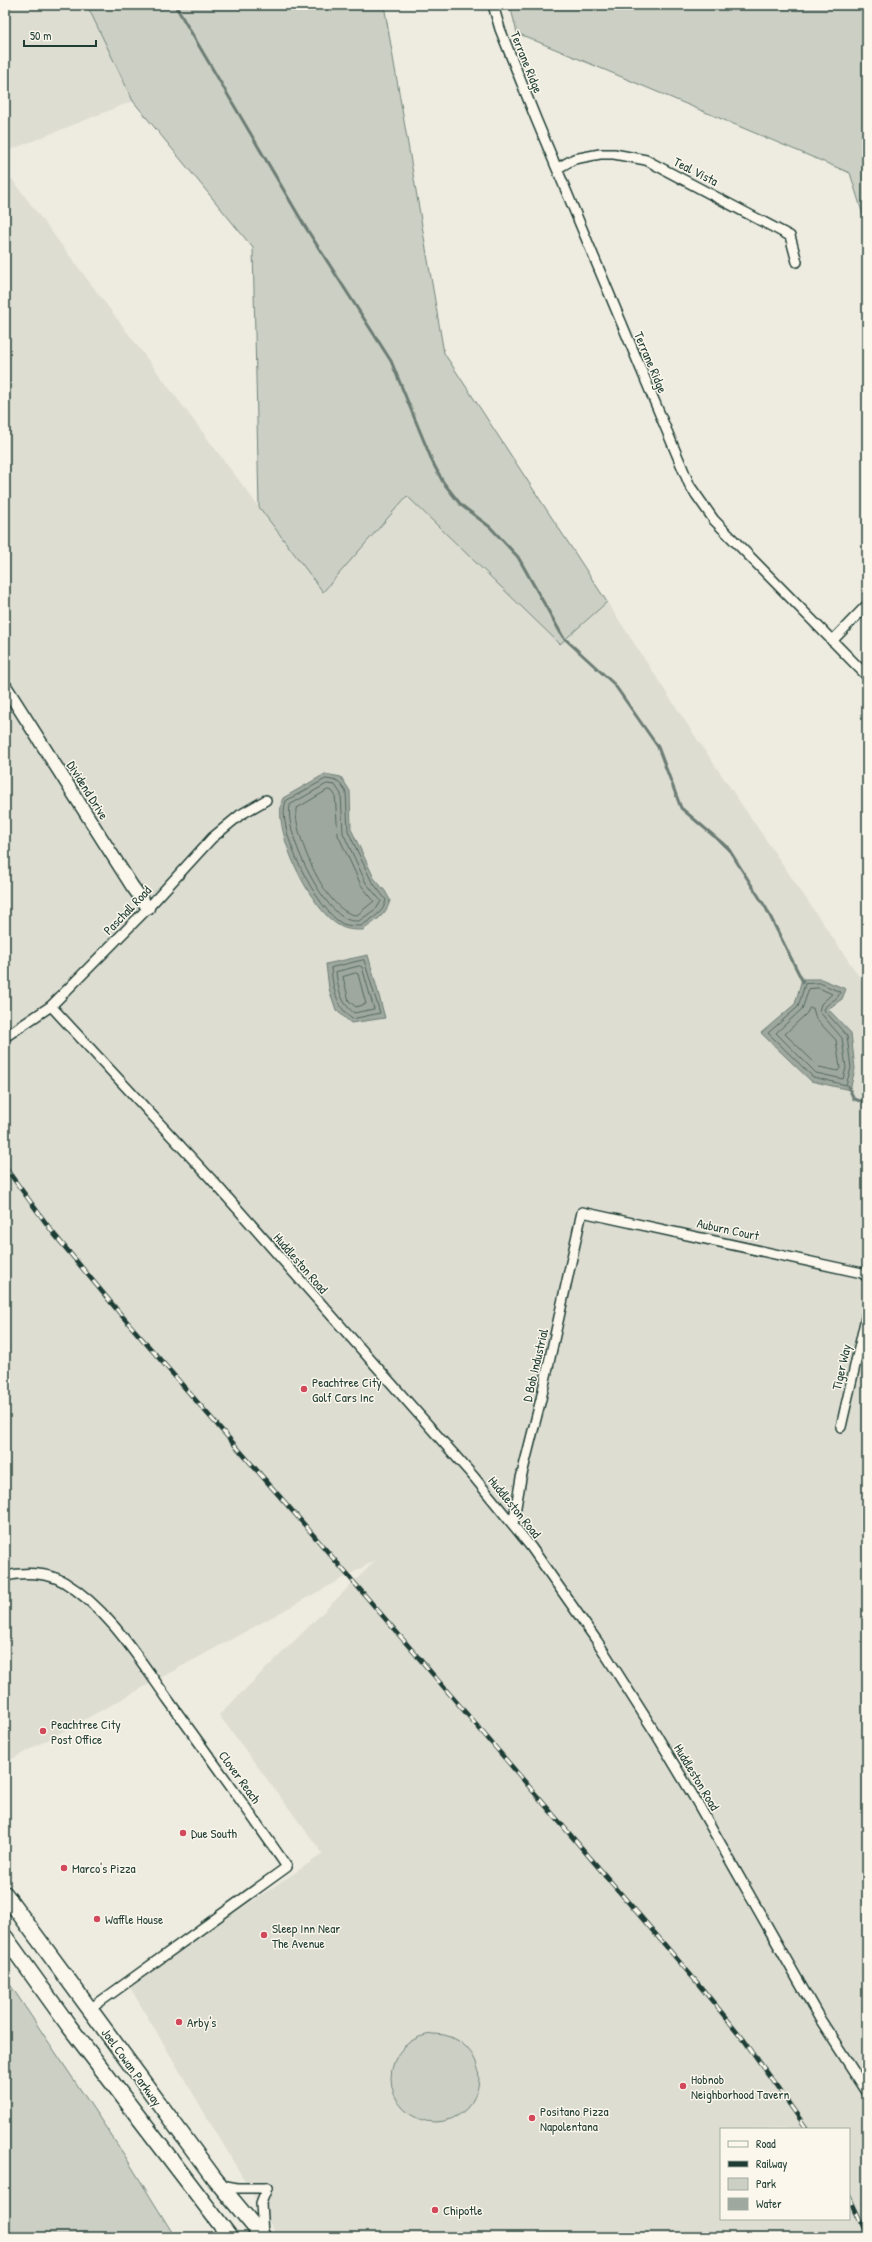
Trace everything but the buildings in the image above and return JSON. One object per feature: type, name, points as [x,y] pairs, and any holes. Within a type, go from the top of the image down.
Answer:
[{"type":"main road","name":"Joel Cowan Parkway","points":[[5,1894],[220,2185],[263,2237]]},
{"type":"main road","name":"Joel Cowan Parkway","points":[[5,1937],[69,2026],[230,2237]]},
{"type":"street","name":"Terrane Ridge","points":[[493,5],[508,49],[632,350],[696,498],[714,520],[867,676]]},
{"type":"street","name":"Teal Vista","points":[[558,168],[574,160],[600,154],[630,156],[646,160],[790,236],[797,262]]},
{"type":"street","points":[[832,641],[867,605]]},
{"type":"street","name":"Dividend Drive","points":[[5,686],[132,886],[148,908]]},
{"type":"street","name":"Paschall Road","points":[[5,1037],[51,1006],[148,908],[212,838],[240,815],[266,800]]},
{"type":"street","name":"Huddleston Road","points":[[51,1006],[212,1180],[513,1524],[591,1633],[656,1734],[698,1804],[820,2019],[867,2092]]},
{"type":"street","name":"D Bob Industrial","points":[[513,1524],[521,1478],[541,1399],[582,1212]]},
{"type":"street","name":"Auburn Court","points":[[582,1212],[797,1258],[862,1273],[867,1277]]},
{"type":"street","name":"Tiger Way","points":[[841,1427],[867,1312]]},
{"type":"street","name":"Clover Reach","points":[[5,1576],[30,1573],[62,1581],[81,1593],[100,1610],[143,1666],[287,1867],[105,1997],[90,2010]]},
{"type":"street","points":[[220,2185],[237,2188],[267,2188],[261,2203],[263,2237]]},
{"type":"shaded area","points":[[5,5],[87,5],[133,101],[5,152]]},
{"type":"shaded area","points":[[5,170],[323,592],[407,496],[560,644],[607,602],[693,733],[867,988],[867,2237],[278,2237],[128,1984],[323,1854],[219,1715],[376,1560],[5,1763]]},
{"type":"green space","points":[[87,5],[384,5],[444,353],[607,602],[560,644],[407,496],[323,592],[259,507],[253,248],[133,101]]},
{"type":"green space","points":[[510,5],[815,5],[825,7],[826,5],[867,5],[867,228],[850,173],[517,33]]},
{"type":"green space","points":[[5,1977],[125,2156],[175,2237],[5,2237]]},
{"type":"green space","points":[[435,2034],[452,2037],[466,2047],[476,2061],[479,2078],[476,2095],[466,2109],[452,2119],[435,2122],[418,2119],[404,2109],[394,2095],[391,2078],[394,2061],[404,2047],[418,2037]]},
{"type":"water","points":[[325,774],[341,777],[350,791],[351,829],[374,878],[385,891],[390,900],[383,914],[363,930],[342,927],[330,919],[318,906],[296,869],[288,849],[283,829],[281,812],[283,798]]},
{"type":"water","points":[[368,955],[385,1018],[351,1023],[336,1010],[329,989],[326,964]]},
{"type":"water","points":[[802,979],[821,979],[846,989],[842,999],[828,1009],[851,1033],[855,1069],[850,1090],[811,1081],[761,1033],[795,1004]]},
{"type":"waterway","points":[[175,5],[306,228],[391,361],[433,463],[443,482],[461,505],[490,527],[518,557],[563,637],[614,684],[658,747],[681,808],[728,848],[766,908],[803,982]]},
{"type":"waterway","points":[[848,1086],[854,1099],[867,1103]]},
{"type":"railway","points":[[5,1167],[54,1234],[123,1317],[309,1530],[695,1980],[744,2040],[806,2128]]},
{"type":"railway","points":[[850,2198],[867,2235]]},
{"type":"place","name":"Peachtree City Golf Cars Inc","points":[[304,1389]]},
{"type":"place","name":"Peachtree City Post Office","points":[[43,1731]]},
{"type":"place","name":"Due South","points":[[183,1833]]},
{"type":"place","name":"Marco's Pizza","points":[[64,1868]]},
{"type":"place","name":"Waffle House","points":[[97,1919]]},
{"type":"place","name":"Sleep Inn Near The Avenue","points":[[264,1935]]},
{"type":"place","name":"Arby's","points":[[179,2022]]},
{"type":"place","name":"Hobnob Neighborhood Tavern","points":[[683,2086]]},
{"type":"place","name":"Positano Pizza Napolentana","points":[[532,2118]]},
{"type":"place","name":"Chipotle","points":[[435,2210]]}]
